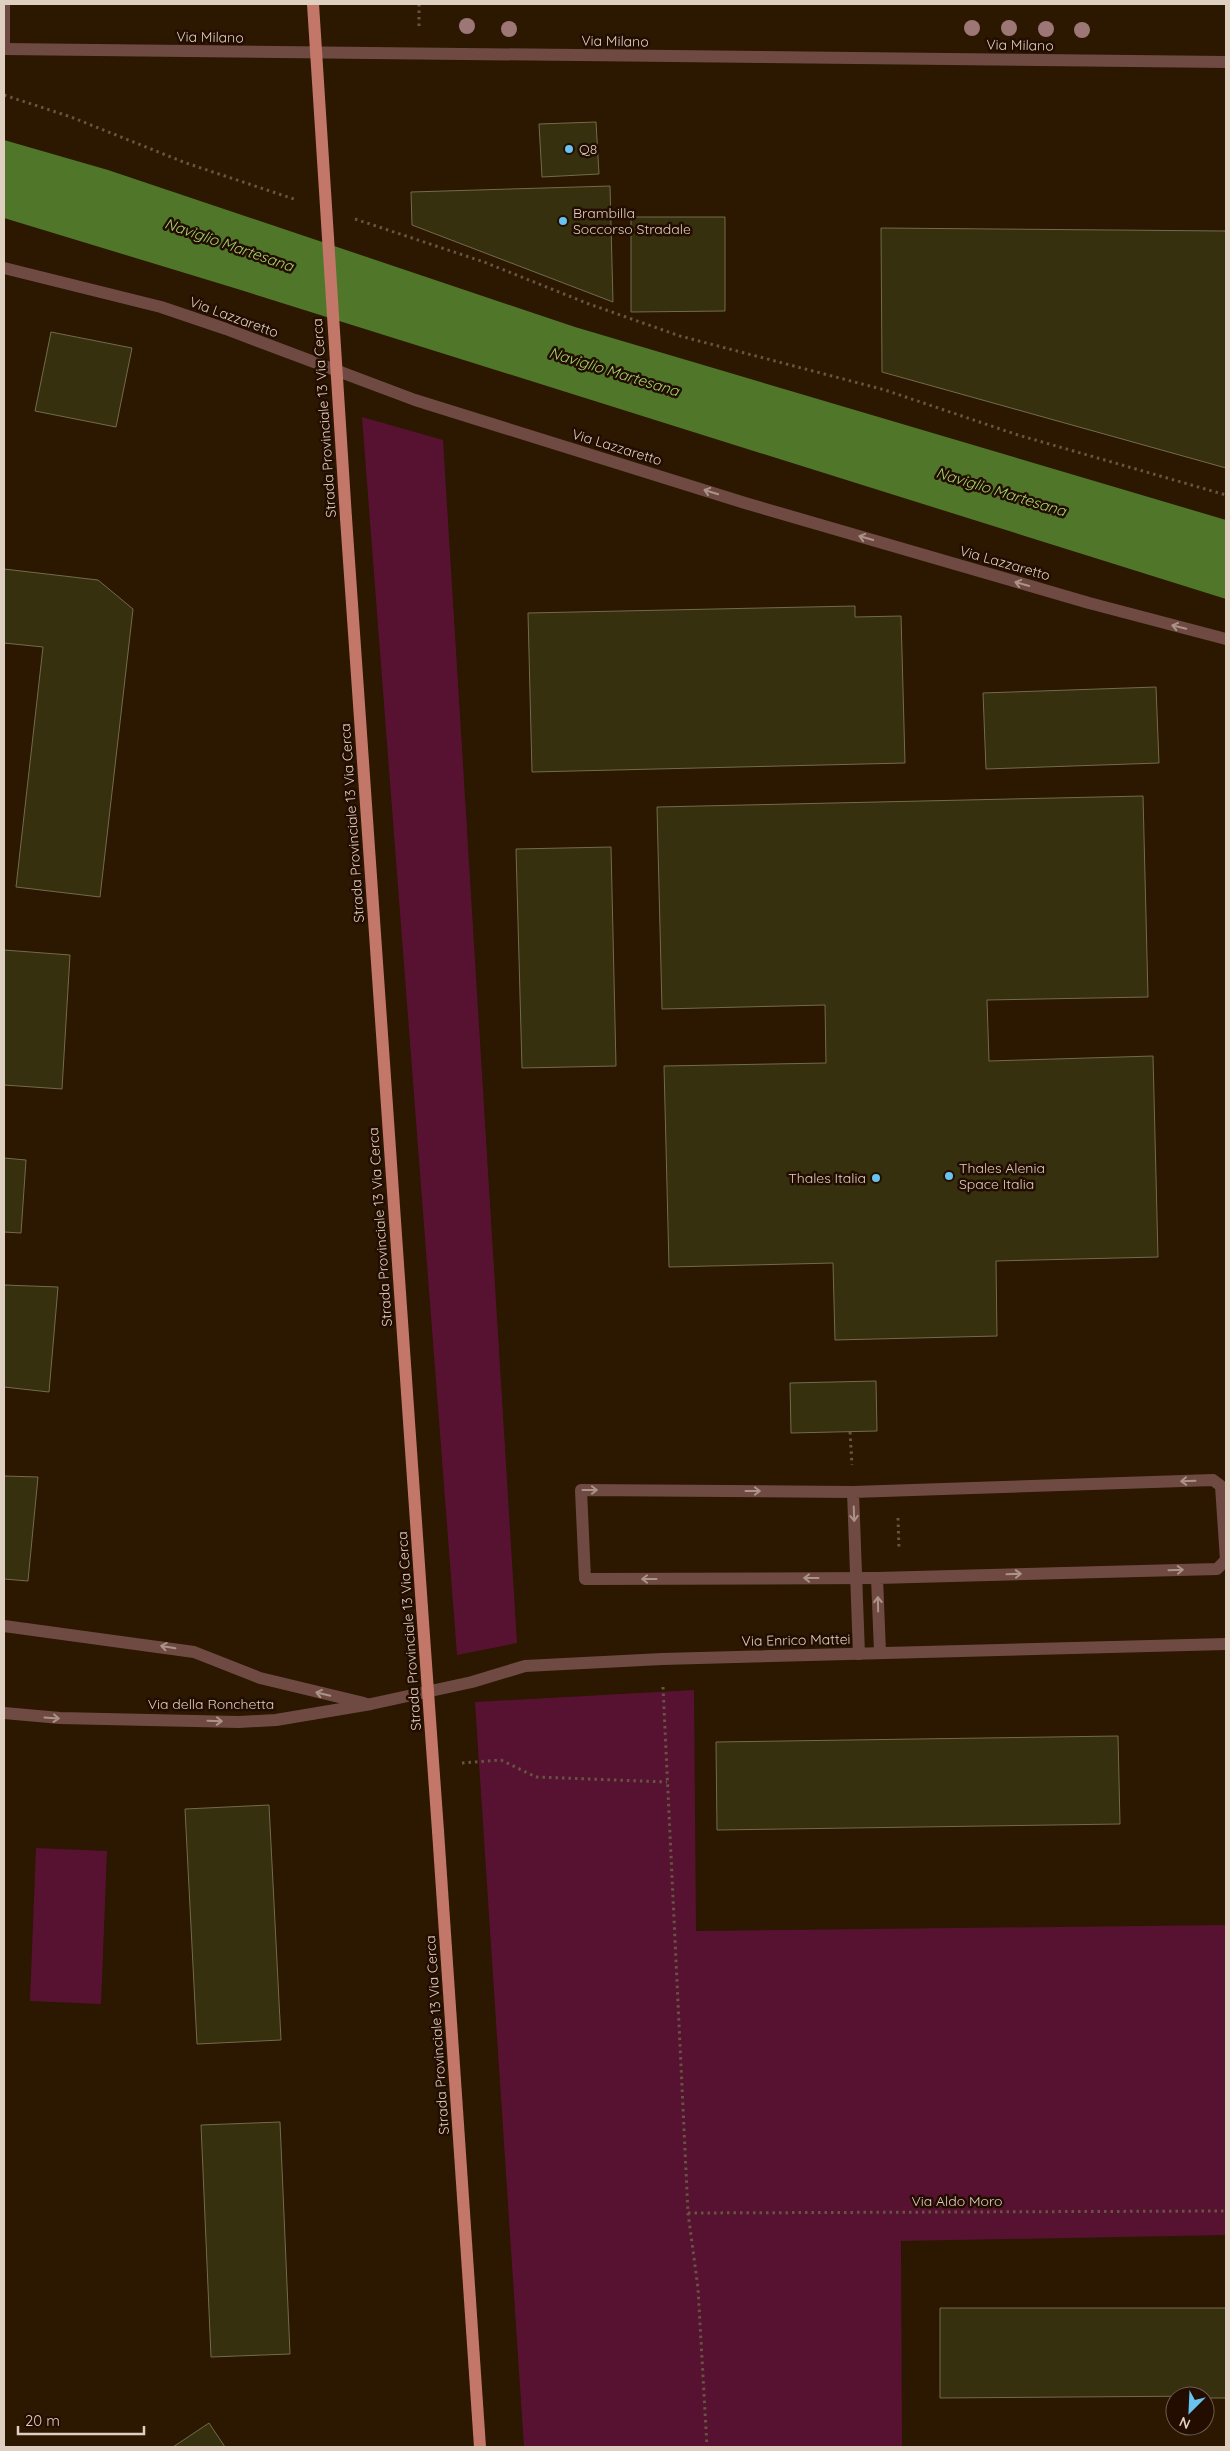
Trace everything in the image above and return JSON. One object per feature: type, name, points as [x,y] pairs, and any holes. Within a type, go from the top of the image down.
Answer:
[{"type":"main road","name":"Strada Provinciale 13 Via Cerca","points":[[313,4],[346,518],[434,1763],[480,2447]]},
{"type":"street","points":[[4,4],[4,49]]},
{"type":"street","name":"Via Milano","points":[[4,49],[1226,62]]},
{"type":"street","name":"Via Lazzaretto","points":[[4,268],[143,302],[226,329],[415,400],[745,503],[1089,603],[1226,639]]},
{"type":"street","points":[[1213,1480],[1221,1486],[1226,1560],[1217,1569],[877,1578],[587,1580],[584,1575],[581,1490],[853,1492],[1213,1480]]},
{"type":"street","points":[[853,1492],[858,1654]]},
{"type":"street","points":[[877,1578],[880,1652]]},
{"type":"street","name":"Via della Ronchetta","points":[[4,1626],[157,1645],[194,1652],[260,1678],[371,1704]]},
{"type":"street","name":"Via Enrico Mattei","points":[[371,1704],[472,1682],[525,1666],[662,1659],[880,1652],[1226,1644]]},
{"type":"street","name":"Via della Ronchetta","points":[[4,1713],[60,1718],[239,1722],[276,1720],[371,1704]]},
{"type":"path","points":[[419,4],[419,31]]},
{"type":"path","points":[[4,95],[71,117],[186,164],[305,203]]},
{"type":"path","points":[[350,218],[484,262],[589,304],[680,336],[885,390],[1018,435],[1226,495]]},
{"type":"path","points":[[662,1659],[688,2213],[698,2288],[707,2447]]},
{"type":"path","points":[[434,1763],[470,1764],[501,1760],[536,1778],[667,1782]]},
{"type":"path","name":"Via Aldo Moro","points":[[688,2213],[1226,2211]]},
{"type":"shaded area","points":[[362,417],[443,440],[517,1643],[457,1655]]},
{"type":"shaded area","points":[[694,1690],[696,1931],[1226,1925],[1226,2235],[901,2241],[902,2447],[524,2447],[475,1702]]},
{"type":"shaded area","points":[[36,1848],[107,1851],[101,2004],[30,2001]]},
{"type":"water","name":"Naviglio Martesana","points":[[4,140],[108,170],[575,327],[1226,520],[1226,599],[231,287],[4,218]]},
{"type":"building","name":"Q8","points":[[596,122],[599,174],[542,177],[539,124]]},
{"type":"building","points":[[610,186],[613,302],[412,225],[411,192]]},
{"type":"building","points":[[631,217],[725,217],[725,311],[631,312]]},
{"type":"building","points":[[881,228],[1226,231],[1226,468],[882,372]]},
{"type":"building","points":[[51,332],[132,348],[116,427],[35,411]]},
{"type":"building","points":[[4,569],[98,580],[133,609],[100,897],[16,887],[43,647],[4,643]]},
{"type":"building","points":[[855,606],[855,617],[901,616],[905,763],[532,772],[528,613]]},
{"type":"building","points":[[1156,687],[1159,763],[986,769],[983,693]]},
{"type":"building","points":[[1143,796],[1148,997],[987,1000],[989,1061],[1153,1056],[1158,1257],[996,1261],[997,1336],[835,1340],[833,1263],[669,1267],[664,1066],[826,1063],[825,1005],[662,1009],[657,807]]},
{"type":"building","points":[[611,847],[616,1066],[522,1068],[516,849]]},
{"type":"building","points":[[4,950],[70,955],[62,1089],[4,1085]]},
{"type":"building","points":[[4,1158],[26,1160],[21,1233],[4,1232]]},
{"type":"building","points":[[4,1285],[58,1287],[49,1392],[4,1387]]},
{"type":"building","points":[[876,1381],[877,1431],[791,1433],[790,1383]]},
{"type":"building","points":[[4,1476],[38,1477],[28,1581],[4,1579]]},
{"type":"building","points":[[1118,1736],[1120,1824],[717,1830],[716,1742]]},
{"type":"building","points":[[269,1805],[281,2040],[197,2044],[185,1809]]},
{"type":"building","points":[[280,2122],[290,2354],[211,2357],[201,2125]]},
{"type":"building","points":[[940,2308],[1226,2308],[1226,2398],[1215,2398],[1215,2386],[1165,2386],[1165,2396],[940,2398]]},
{"type":"building","points":[[209,2423],[225,2447],[173,2447]]},
{"type":"place","name":"Q8","points":[[569,149]]},
{"type":"place","name":"Brambilla Soccorso Stradale","points":[[563,221]]},
{"type":"place","name":"Thales Alenia Space Italia","points":[[949,1176]]},
{"type":"place","name":"Thales Italia","points":[[876,1178]]}]
